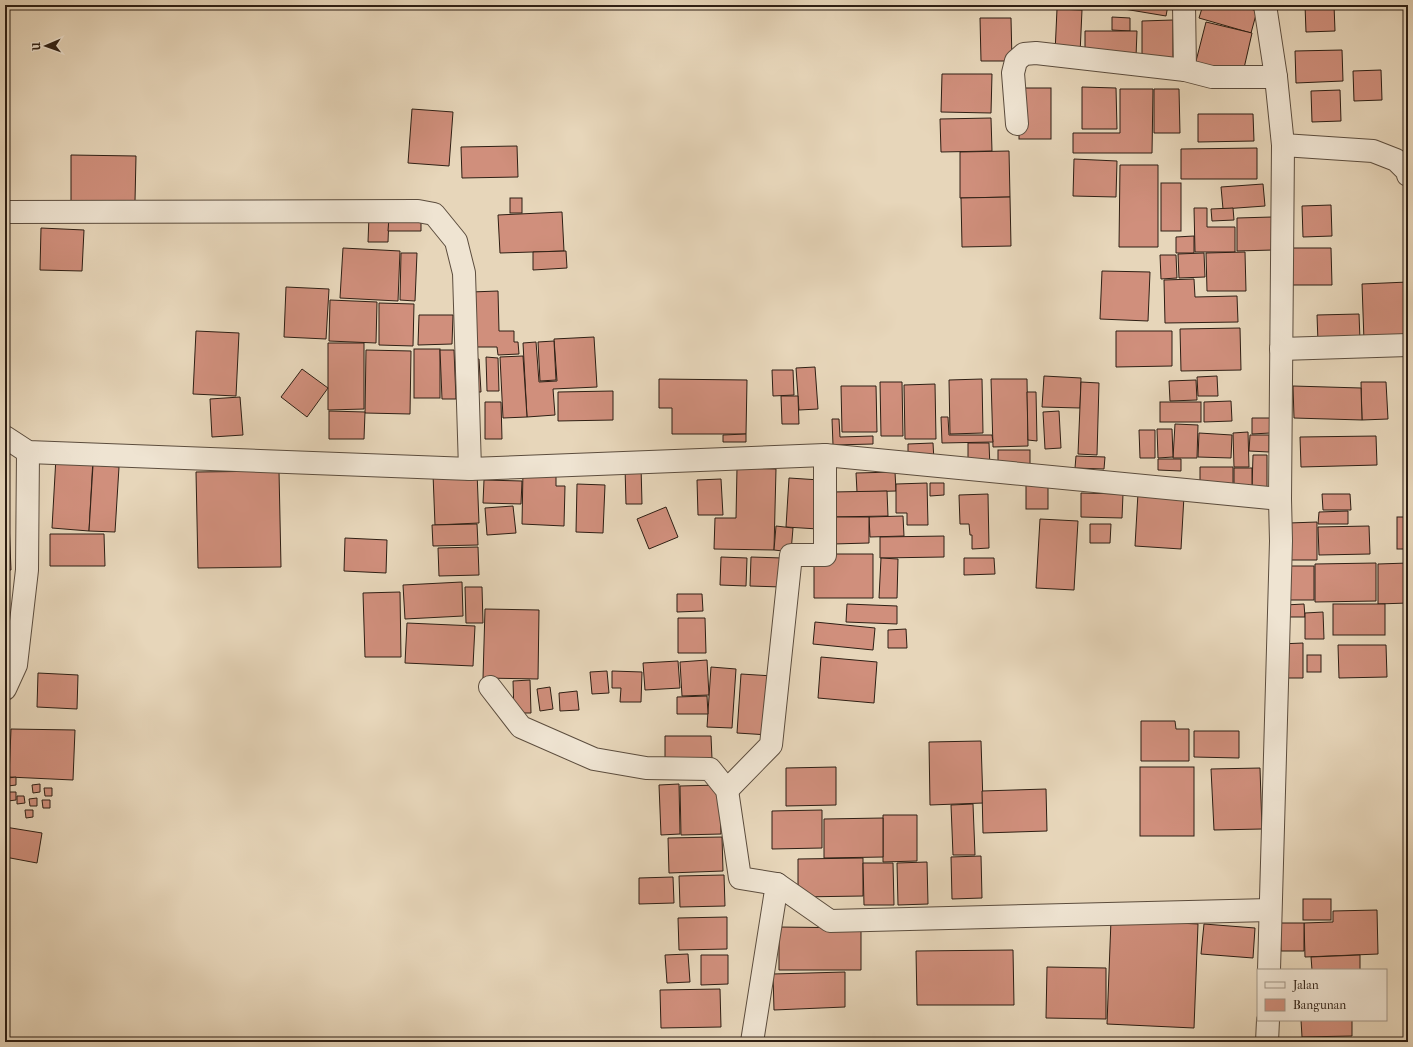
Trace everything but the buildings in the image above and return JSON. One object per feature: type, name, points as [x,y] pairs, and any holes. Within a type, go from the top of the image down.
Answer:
[{"type":"street","points":[[1184,5],[1185,70]]},
{"type":"street","points":[[1265,5],[1276,77],[1283,145],[1280,499],[1281,541],[1269,969]]},
{"type":"street","points":[[1017,124],[1013,73],[1016,61],[1024,54],[1036,53],[1185,70],[1212,77],[1276,77]]},
{"type":"street","points":[[1283,145],[1373,151],[1396,160],[1407,171],[1408,175]]},
{"type":"street","points":[[5,212],[418,211],[434,214],[456,241],[464,273],[470,469]]},
{"type":"street","points":[[1281,348],[1396,346],[1408,344]]},
{"type":"street","points":[[5,436],[28,452],[470,469],[825,455],[1280,499]]},
{"type":"street","points":[[5,689],[16,665],[27,570],[28,452]]},
{"type":"street","points":[[727,790],[770,745],[791,555],[825,555],[825,455]]},
{"type":"street","points":[[490,686],[521,727],[594,759],[646,768],[710,769],[727,790],[740,878],[777,884],[830,921],[1270,910]]},
{"type":"street","points":[[752,1042],[777,884]]},
{"type":"street","points":[[1267,1042],[1268,1021]]}]
